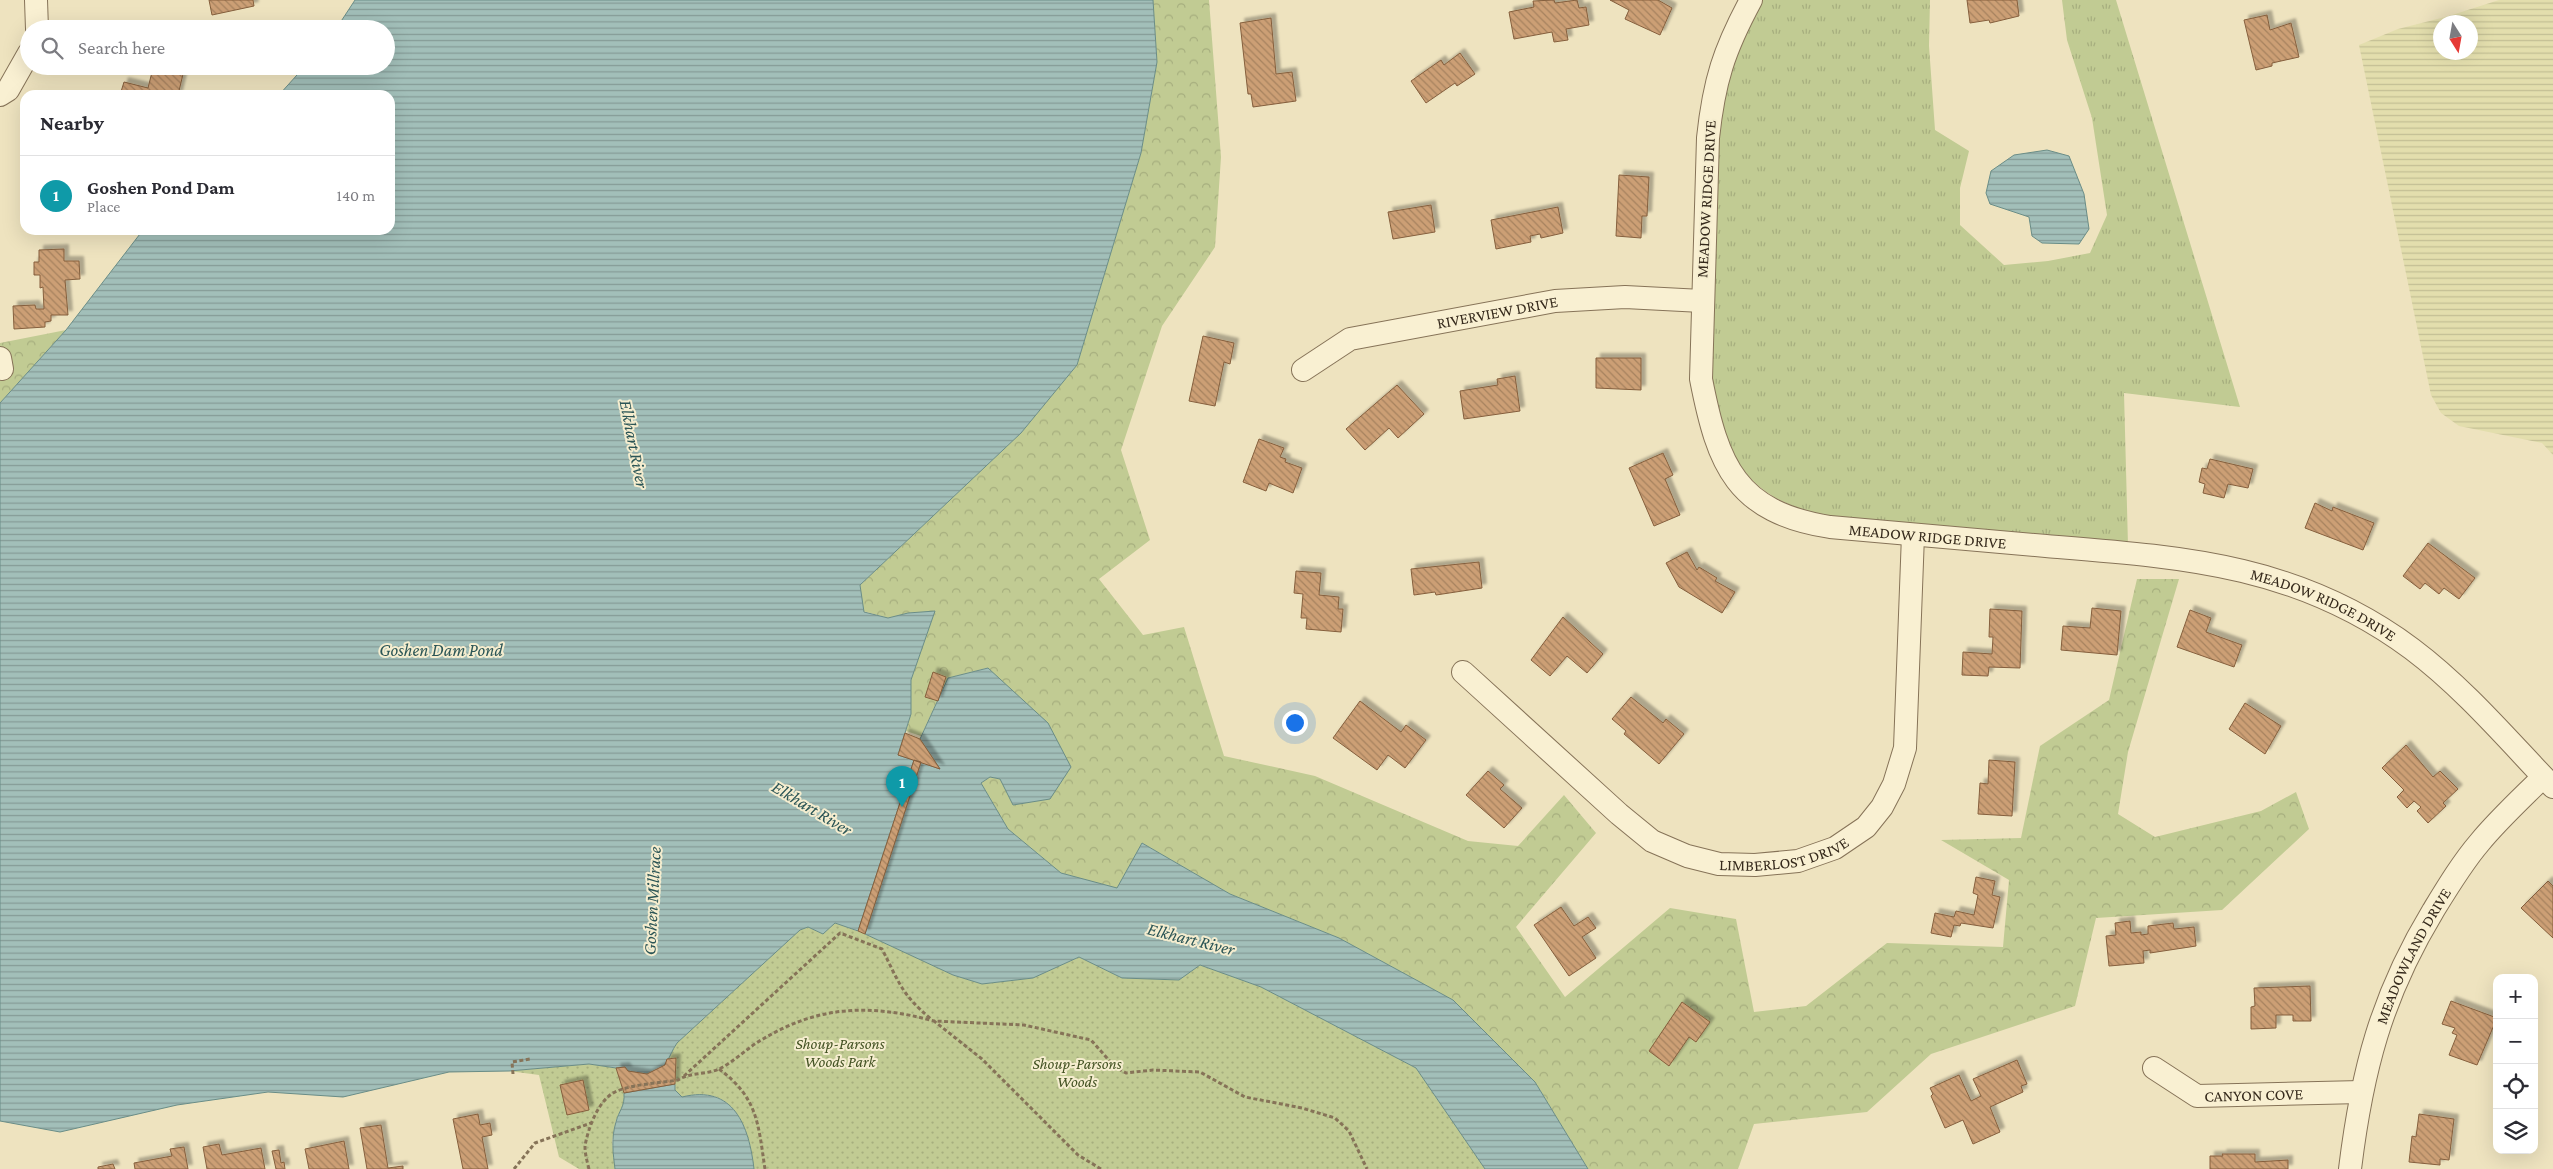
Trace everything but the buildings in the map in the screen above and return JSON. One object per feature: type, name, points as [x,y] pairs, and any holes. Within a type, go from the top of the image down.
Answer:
[{"type":"street","points":[[36,0],[37,20]]},
{"type":"street","name":"MEADOW RIDGE DRIVE","points":[[1751,0],[1721,61],[1712,99],[1708,138],[1701,379],[1708,417],[1720,453],[1735,478],[1757,501],[1776,513],[1799,522],[1913,535],[2158,555],[2216,563],[2273,578],[2364,619],[2412,649],[2454,686],[2548,782]]},
{"type":"street","points":[[0,95],[8,90],[20,69]]},
{"type":"street","name":"RIVERVIEW DRIVE","points":[[1303,370],[1350,339],[1555,301],[1625,297],[1702,301]]},
{"type":"street","name":"LIMBERLOST DRIVE","points":[[1463,672],[1619,814],[1652,841],[1687,856],[1719,864],[1755,865],[1798,861],[1835,848],[1866,827],[1882,807],[1894,784],[1905,748],[1913,535]]},
{"type":"street","name":"MEADOWLAND DRIVE","points":[[2350,1169],[2361,1092],[2374,1039],[2390,994],[2416,940],[2445,891],[2480,843],[2548,782]]},
{"type":"street","name":"CANYON COVE","points":[[2154,1068],[2197,1096],[2361,1092]]},
{"type":"path","points":[[589,1169],[586,1146],[592,1123],[609,1095],[618,1090],[678,1080],[684,1076],[840,933],[882,949],[901,988],[918,1008],[982,1058],[1078,1154],[1101,1169]]},
{"type":"path","points":[[684,1076],[719,1069],[778,1031],[823,1014],[855,1009],[904,1013],[934,1021],[1024,1025],[1092,1040],[1115,1067],[1126,1073],[1153,1070],[1200,1072],[1245,1097],[1302,1108],[1335,1118],[1349,1131],[1367,1169]]},
{"type":"path","points":[[513,1074],[512,1062],[530,1059]]},
{"type":"path","points":[[719,1069],[736,1082],[747,1096],[756,1118],[765,1169]]},
{"type":"path","points":[[514,1169],[535,1143],[592,1123]]},
{"type":"shaded area","points":[[2499,0],[2553,0],[2553,455],[2542,443],[2459,426],[2441,413],[2431,395],[2359,45],[2398,29],[2433,20],[2433,60],[2478,60],[2478,15],[2452,15]]},
{"type":"green space","points":[[1153,0],[1209,0],[1221,157],[1215,247],[1162,326],[1121,450],[1150,540],[1099,579],[1143,635],[1184,627],[1224,756],[1315,776],[1468,841],[1518,846],[1564,795],[1596,833],[1516,927],[1565,997],[1670,908],[1736,919],[1754,1012],[1806,1006],[1887,943],[2003,947],[2009,880],[1941,840],[2021,838],[2040,746],[2109,700],[2137,579],[2179,579],[2128,752],[2118,814],[2155,837],[2261,811],[2296,792],[2309,829],[2222,910],[2096,918],[2075,1006],[1931,1054],[1867,1112],[1754,1124],[1738,1169],[1588,1169],[1535,1082],[1453,1000],[1339,938],[1230,894],[1142,843],[1117,889],[1061,873],[1008,829],[981,783],[990,777],[1000,779],[992,673],[987,668],[948,678],[921,736],[906,731],[911,714],[911,680],[934,612],[908,613],[888,618],[863,611],[860,585],[1021,433],[1077,365],[1141,153],[1157,62]]},
{"type":"green space","points":[[1762,0],[1930,0],[1929,46],[1935,130],[1969,151],[1960,188],[1960,225],[2004,265],[2048,261],[2090,253],[2107,215],[2092,118],[2067,40],[2062,0],[2116,0],[2240,407],[2124,393],[2128,545],[1820,515],[1781,501],[1759,487],[1741,467],[1728,446],[1721,427],[1712,378],[1717,143],[1723,98],[1730,72]]},
{"type":"green space","points":[[66,330],[0,403],[0,343]]},
{"type":"green space","name":"Shoup-Parsons Woods Park","points":[[835,923],[865,934],[953,975],[982,984],[1033,978],[1079,957],[1122,978],[1179,980],[1200,965],[1261,987],[1416,1068],[1485,1169],[754,1169],[748,1138],[736,1112],[714,1096],[700,1094],[682,1097],[675,1090],[676,1058],[667,1059],[677,1043],[800,930],[808,927],[823,934]]},
{"type":"green space","points":[[589,1064],[616,1068],[624,1093],[625,1105],[616,1120],[612,1141],[615,1169],[579,1169],[559,1157],[539,1075],[509,1071]]},
{"type":"water","name":"Goshen Dam Pond","points":[[355,0],[1153,0],[1157,62],[1141,153],[1077,365],[1021,433],[860,585],[864,612],[888,618],[908,613],[935,611],[911,680],[911,714],[898,755],[914,760],[858,931],[835,923],[823,934],[808,927],[800,930],[677,1043],[665,1064],[653,1072],[638,1073],[628,1071],[625,1067],[616,1068],[589,1064],[509,1071],[449,1072],[343,1097],[268,1092],[177,1105],[60,1132],[0,1121],[0,403],[66,330],[139,235],[395,235],[395,90],[283,90],[297,75],[395,75],[395,20],[342,20]]},
{"type":"water","points":[[2047,150],[2069,156],[2084,194],[2089,229],[2079,244],[2042,243],[2032,236],[2029,217],[1990,204],[1986,193],[1991,171],[2014,155]]},
{"type":"water","name":"Elkhart River","points":[[988,668],[1048,723],[1071,767],[1050,799],[1013,805],[1000,779],[990,777],[981,783],[1008,829],[1061,873],[1117,888],[1142,843],[1230,894],[1339,938],[1453,1000],[1535,1082],[1588,1169],[1485,1169],[1416,1068],[1261,987],[1200,965],[1179,980],[1122,978],[1079,957],[1033,978],[982,984],[953,975],[865,934],[921,762],[940,769],[920,739],[948,678]]},
{"type":"water","points":[[675,1084],[675,1090],[682,1097],[700,1095],[714,1097],[726,1103],[736,1112],[748,1138],[754,1169],[615,1169],[613,1134],[624,1102],[624,1093]]},
{"type":"place","name":"Goshen Pond Dam","points":[[902,807]]},
{"type":"water label","name":"Goshen Millrace","points":[[652,901]]},
{"type":"park label","name":"Shoup-Parsons Woods","points":[[1077,1072]]}]
